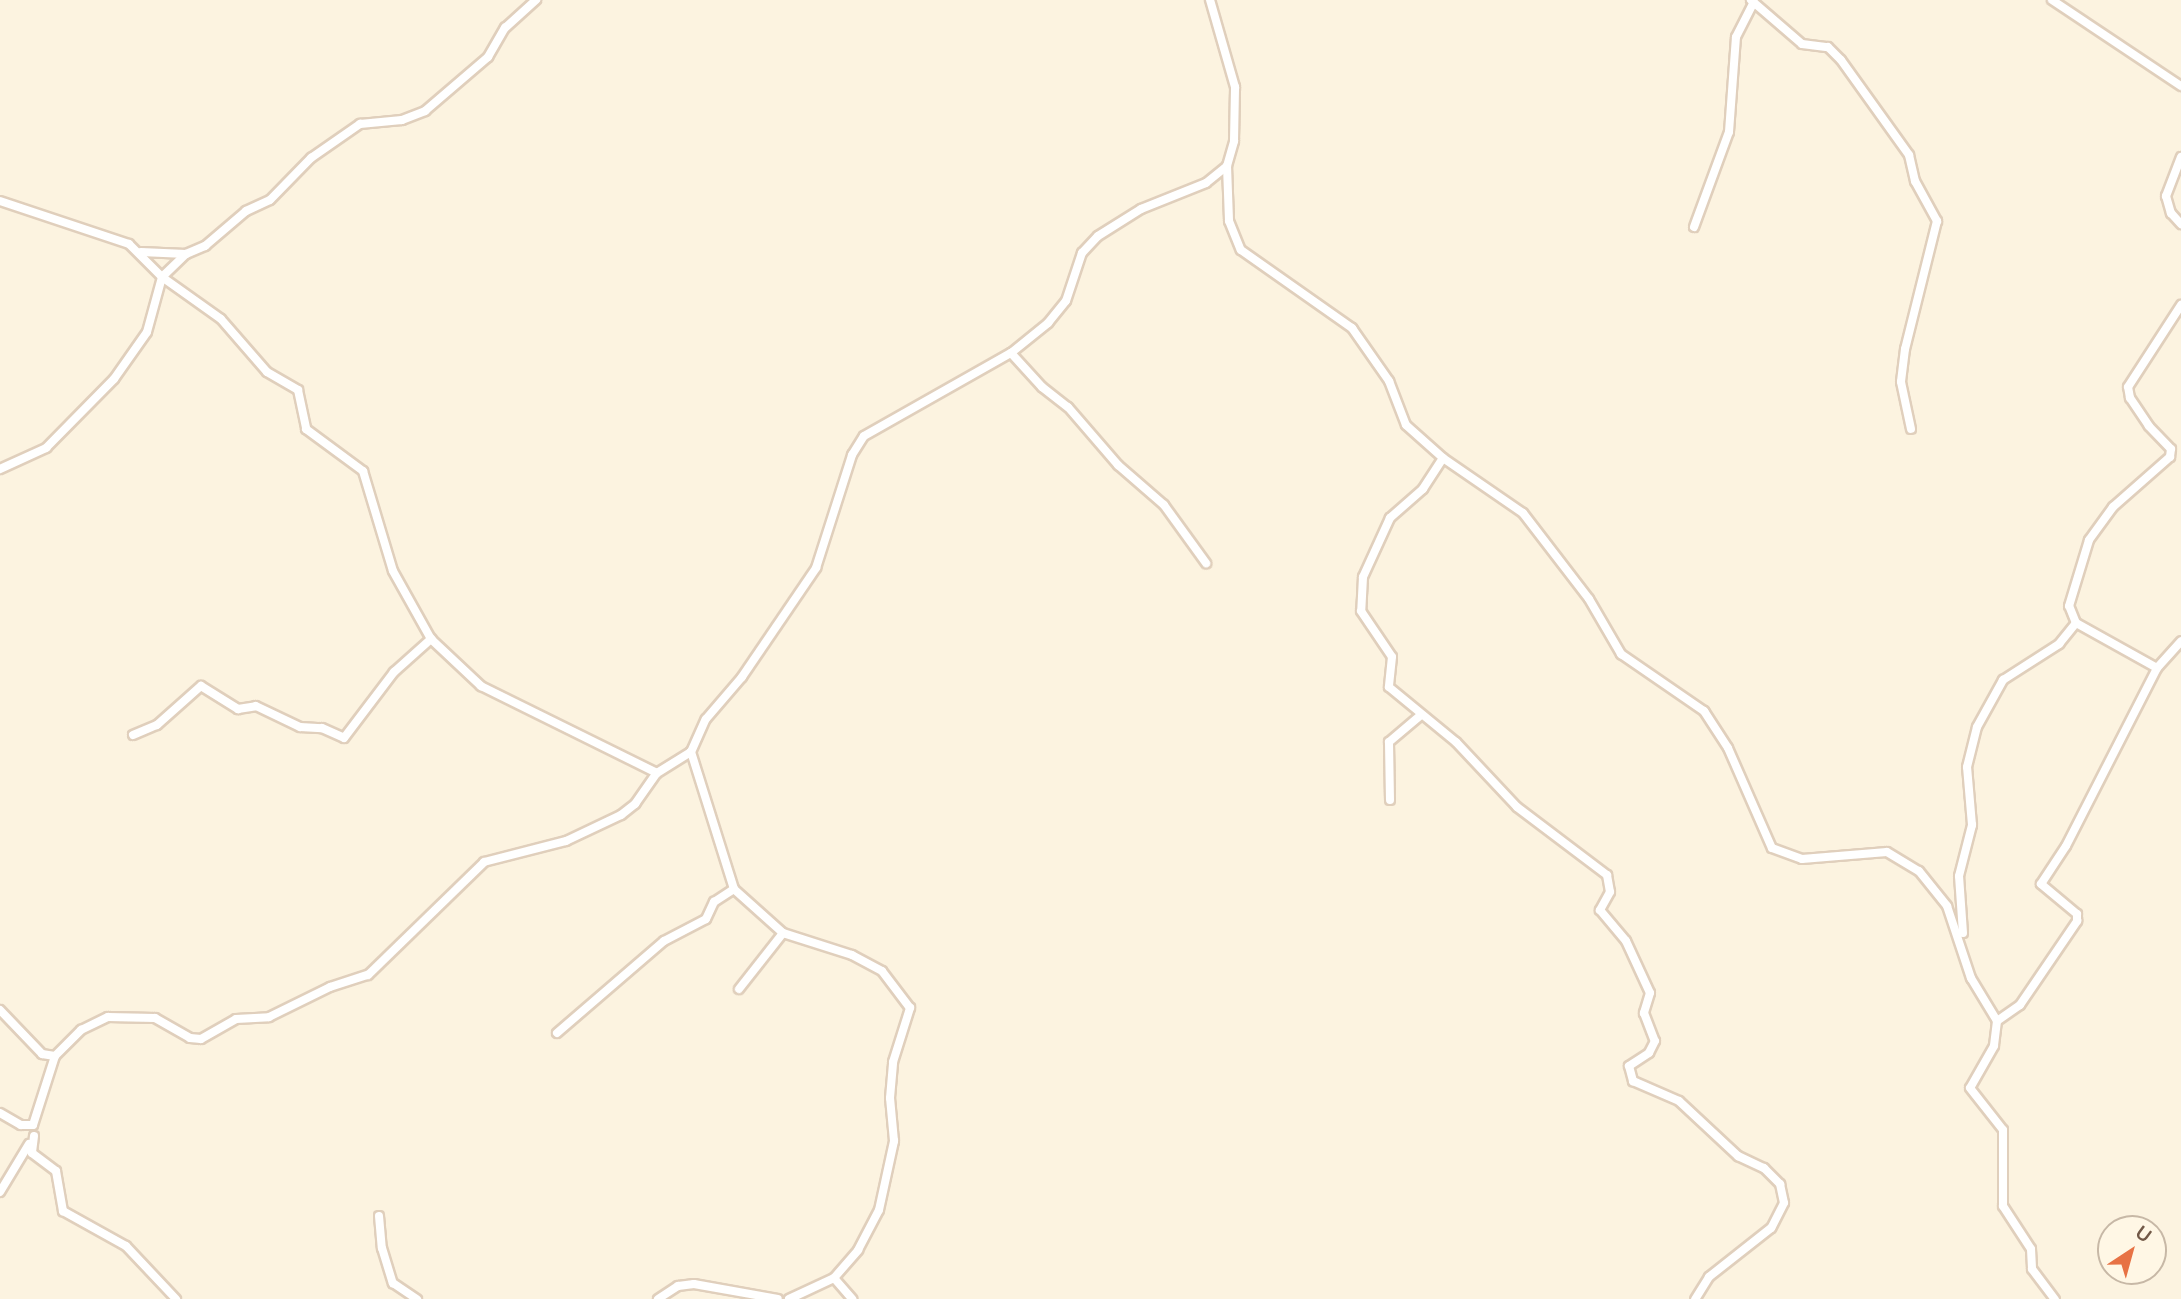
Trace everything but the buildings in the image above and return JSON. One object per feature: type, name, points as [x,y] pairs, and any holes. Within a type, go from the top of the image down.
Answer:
[{"type":"street","points":[[0,469],[46,448],[114,379],[147,332],[162,277],[186,254],[205,246],[246,211],[270,200],[311,158],[360,124],[402,120],[425,111],[488,57],[505,28],[536,0]]},
{"type":"street","points":[[1210,0],[1235,87],[1234,141],[1227,166],[1229,221],[1241,250],[1352,328],[1389,381],[1406,425],[1443,458],[1485,483],[1535,526],[1590,599],[1620,654],[1704,711],[1728,748],[1772,848],[1802,859],[1887,852],[1903,858],[1947,906],[1971,978],[1997,1021],[1994,1046],[1970,1088],[2003,1130],[2004,1211],[2031,1249],[2032,1269],[2056,1299]]},
{"type":"street","points":[[2052,0],[2090,30],[2181,86]]},
{"type":"street","points":[[1694,227],[1729,132],[1736,37],[1752,1],[1802,44],[1828,47],[1842,60],[1909,155],[1914,181],[1937,221],[1905,349],[1902,382],[1911,429]]},
{"type":"street","points":[[2181,157],[2166,196],[2171,213],[2181,225]]},
{"type":"street","points":[[30,1126],[37,1118],[55,1056],[81,1030],[108,1017],[155,1018],[190,1038],[201,1039],[236,1019],[269,1017],[330,987],[355,982],[379,968],[416,923],[484,862],[566,841],[621,815],[635,804],[657,773],[691,752],[706,719],[742,677],[816,568],[852,455],[864,436],[1011,353],[1059,310],[1082,253],[1098,236],[1141,209],[1206,183],[1227,166]]},
{"type":"street","points":[[0,201],[124,241],[142,252],[162,277],[201,302],[267,372],[298,390],[300,419],[306,429],[363,471],[393,571],[431,639],[481,686],[657,773]]},
{"type":"street","points":[[142,252],[186,254]]},
{"type":"street","points":[[2157,668],[2076,623],[2069,606],[2083,551],[2113,507],[2170,457],[2168,445],[2149,426],[2130,398],[2129,387],[2181,305]]},
{"type":"street","points":[[1011,353],[1042,387],[1068,407],[1118,465],[1164,505],[1206,563]]},
{"type":"street","points":[[1443,458],[1423,489],[1390,518],[1362,583],[1361,611],[1392,657],[1387,685],[1470,756],[1517,807],[1606,875],[1610,892],[1600,910],[1626,941],[1650,993],[1644,1013],[1656,1041],[1649,1053],[1629,1066],[1633,1081],[1686,1106],[1738,1156],[1769,1172],[1783,1191],[1783,1210],[1772,1228],[1709,1277],[1695,1299]]},
{"type":"street","points":[[1962,945],[1959,876],[1972,825],[1967,767],[1977,727],[2003,680],[2059,644],[2076,623]]},
{"type":"street","points":[[133,735],[157,725],[201,685],[236,709],[256,706],[300,727],[323,728],[344,738],[394,672],[431,639]]},
{"type":"street","points":[[1997,1021],[2014,1011],[2044,975],[2077,921],[2077,914],[2041,884],[2066,846],[2119,735],[2157,668],[2181,641]]},
{"type":"street","points":[[1390,800],[1389,742],[1421,715]]},
{"type":"street","points":[[691,752],[734,889],[783,933],[868,962],[893,981],[910,1008],[893,1062],[890,1098],[894,1141],[884,1196],[858,1250],[834,1278],[789,1299]]},
{"type":"street","points":[[557,1033],[664,940],[706,919],[714,902],[734,889]]},
{"type":"street","points":[[739,989],[783,933]]},
{"type":"street","points":[[0,1010],[42,1054],[55,1056]]},
{"type":"street","points":[[0,1113],[30,1126],[34,1136],[32,1153],[57,1171],[63,1211],[126,1246],[176,1299]]},
{"type":"street","points":[[0,1192],[34,1136]]},
{"type":"street","points":[[379,1216],[382,1248],[393,1283],[414,1298]]},
{"type":"street","points":[[834,1278],[852,1299]]},
{"type":"street","points":[[658,1299],[678,1286],[694,1284],[778,1299]]}]
